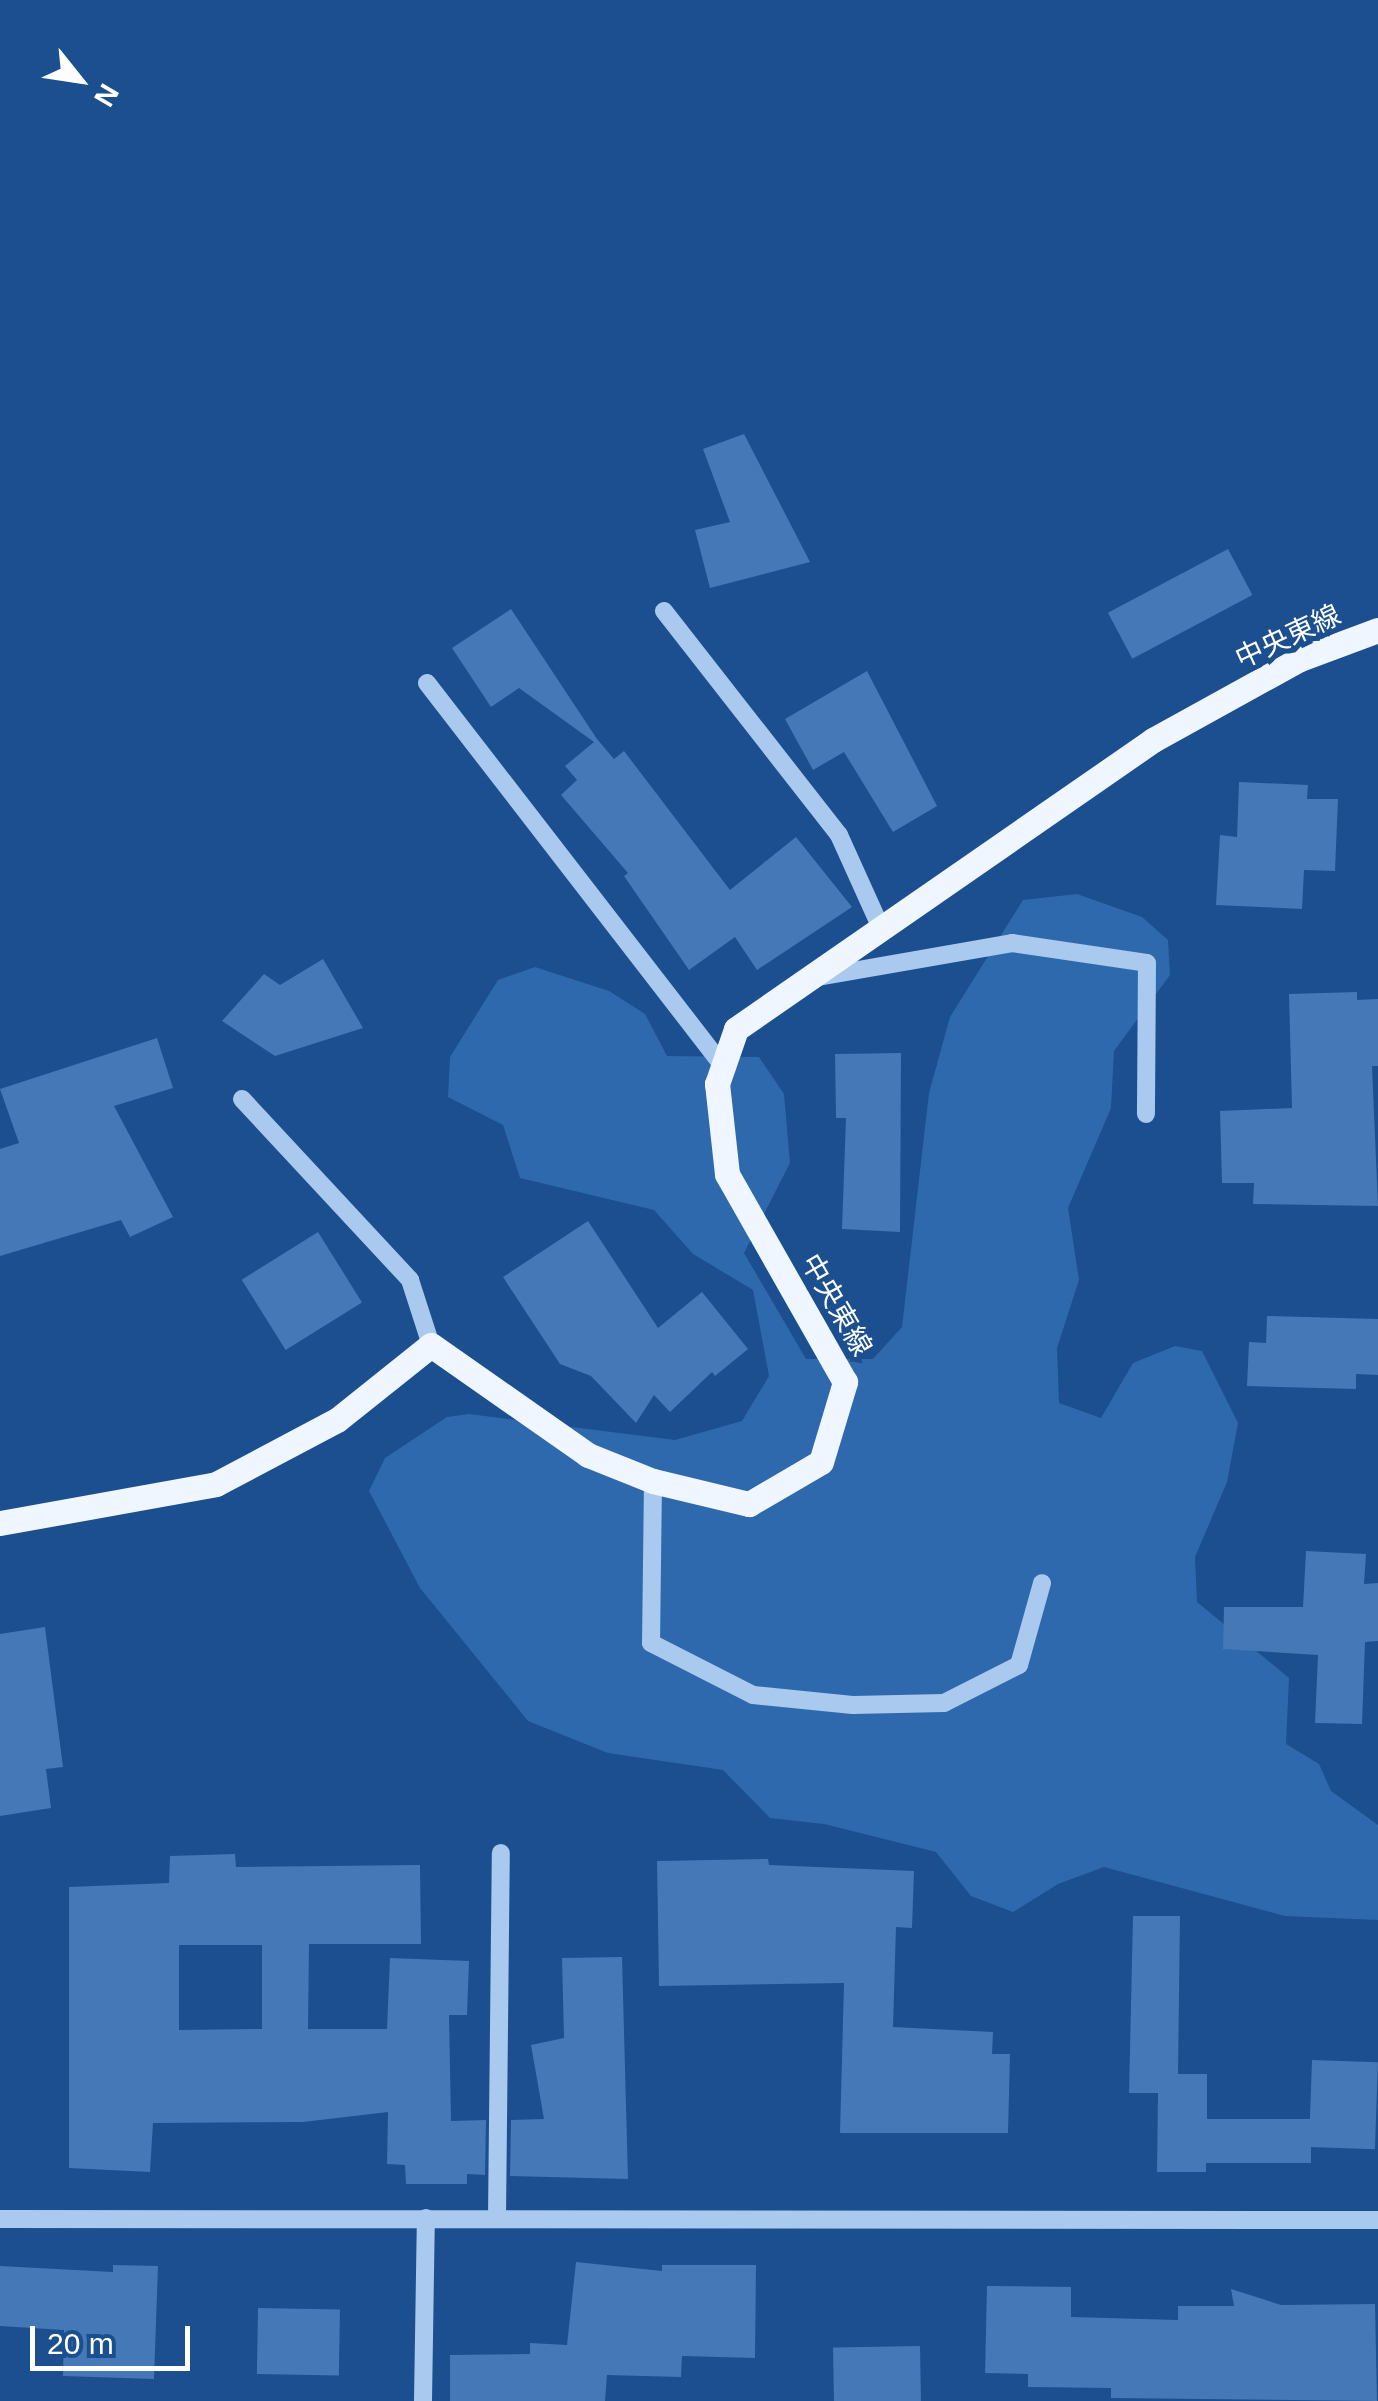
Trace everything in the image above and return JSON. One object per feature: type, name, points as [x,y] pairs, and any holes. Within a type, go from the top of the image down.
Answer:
[{"type":"main road","name":"中央東線","points":[[431,1346],[588,1455],[653,1481],[749,1504],[822,1462],[845,1382],[727,1174],[717,1084],[736,1029],[1152,740],[1300,660],[1378,630]]},
{"type":"main road","points":[[0,1523],[216,1484],[337,1420],[431,1346]]},
{"type":"street","points":[[664,611],[839,834],[881,928]]},
{"type":"street","points":[[427,683],[723,1066]]},
{"type":"street","points":[[810,978],[1012,943],[1147,963],[1146,1114]]},
{"type":"street","points":[[242,1099],[410,1280],[431,1346]]},
{"type":"street","points":[[653,1481],[651,1643],[753,1695],[853,1705],[944,1703],[1020,1666],[1042,1583]]},
{"type":"street","points":[[497,2218],[501,1853]]},
{"type":"street","points":[[423,2401],[426,2218]]},
{"type":"street","points":[[0,2219],[1378,2220]]},
{"type":"shaded area","points":[[1077,894],[1142,917],[1168,940],[1170,975],[1114,1051],[1111,1108],[1068,1208],[1079,1280],[1057,1348],[1059,1403],[1101,1418],[1133,1363],[1175,1346],[1202,1351],[1238,1423],[1227,1482],[1195,1557],[1197,1602],[1289,1678],[1286,1744],[1319,1764],[1331,1791],[1378,1825],[1378,1920],[1285,1916],[1104,1867],[1058,1884],[1013,1912],[971,1896],[936,1852],[824,1824],[770,1818],[723,1770],[608,1753],[528,1721],[420,1588],[369,1491],[385,1458],[447,1417],[469,1414],[675,1440],[742,1421],[769,1376],[753,1290],[693,1254],[654,1210],[520,1178],[503,1125],[448,1097],[450,1057],[498,980],[535,967],[609,991],[645,1014],[667,1056],[759,1057],[784,1094],[790,1163],[744,1253],[806,1359],[873,1359],[902,1327],[929,1093],[950,1017],[1023,900]]},
{"type":"building","points":[[744,434],[810,562],[710,588],[695,530],[730,522],[703,449]]},
{"type":"building","points":[[1228,549],[1252,595],[1132,659],[1108,613]]},
{"type":"building","points":[[511,609],[597,739],[614,759],[624,751],[730,890],[796,837],[852,907],[757,970],[735,937],[689,970],[624,876],[628,873],[561,795],[577,780],[565,766],[594,742],[519,688],[491,707],[452,648]]},
{"type":"building","points":[[867,671],[937,806],[893,832],[844,752],[813,770],[785,719]]},
{"type":"building","points":[[1239,782],[1308,785],[1307,799],[1338,799],[1335,871],[1304,870],[1302,909],[1216,905],[1220,835],[1237,837]]},
{"type":"building","points":[[323,959],[363,1028],[275,1056],[222,1021],[264,974],[280,985]]},
{"type":"building","points":[[1357,992],[1357,1000],[1378,999],[1378,1066],[1372,1066],[1378,1206],[1253,1204],[1254,1183],[1222,1183],[1220,1111],[1292,1108],[1289,994]]},
{"type":"building","points":[[157,1038],[173,1088],[114,1106],[173,1217],[130,1237],[121,1220],[0,1256],[0,1149],[19,1143],[0,1089]]},
{"type":"building","points":[[901,1053],[900,1232],[842,1229],[846,1118],[836,1118],[835,1054]]},
{"type":"building","points":[[588,1221],[658,1328],[702,1292],[748,1349],[715,1376],[712,1372],[670,1412],[654,1395],[636,1423],[591,1376],[560,1364],[503,1277]]},
{"type":"building","points":[[318,1232],[362,1302],[286,1350],[242,1280]]},
{"type":"building","points":[[1267,1316],[1378,1319],[1378,1375],[1356,1374],[1356,1389],[1247,1386],[1249,1342],[1266,1343]]},
{"type":"building","points":[[1306,1551],[1366,1554],[1364,1584],[1378,1583],[1378,1641],[1365,1642],[1362,1724],[1315,1723],[1318,1655],[1223,1649],[1224,1607],[1303,1607]]},
{"type":"building","points":[[45,1627],[63,1767],[46,1769],[51,1808],[0,1816],[0,1634]]},
{"type":"building","points":[[235,1854],[236,1867],[420,1865],[421,1944],[309,1944],[308,2029],[387,2029],[390,1958],[469,1961],[467,2015],[449,2015],[451,2121],[486,2120],[485,2175],[467,2174],[467,2184],[406,2184],[405,2165],[387,2164],[388,2112],[303,2122],[153,2123],[150,2172],[69,2168],[69,1887],[169,1883],[170,1856]],"holes":[[[179,1945],[262,1945],[262,2029],[179,2030]]]},
{"type":"building","points":[[768,1859],[769,1865],[914,1871],[912,1928],[896,1927],[893,2027],[993,2032],[992,2054],[1010,2054],[1008,2133],[840,2133],[844,1983],[659,1986],[657,1861]]},
{"type":"building","points":[[1133,1916],[1180,1916],[1178,2074],[1207,2074],[1207,2119],[1311,2119],[1311,2163],[1206,2163],[1206,2172],[1157,2172],[1158,2093],[1129,2093]]},
{"type":"building","points":[[622,1957],[628,2179],[510,2176],[511,2120],[544,2119],[531,2045],[564,2038],[562,1958]]},
{"type":"building","points":[[1312,2060],[1378,2062],[1375,2149],[1309,2147]]},
{"type":"building","points":[[576,2262],[662,2271],[662,2265],[756,2265],[755,2358],[682,2356],[681,2377],[607,2375],[605,2401],[450,2401],[450,2355],[530,2354],[530,2343],[567,2345]]},
{"type":"building","points":[[113,2265],[158,2266],[154,2379],[63,2376],[64,2330],[0,2326],[0,2266],[113,2272]]},
{"type":"building","points":[[987,2286],[1071,2287],[1071,2317],[1178,2320],[1178,2306],[1234,2306],[1231,2289],[1281,2305],[1375,2304],[1377,2401],[1111,2398],[1111,2388],[1028,2387],[1028,2374],[985,2373]]},
{"type":"building","points":[[258,2308],[340,2309],[339,2375],[257,2374]]},
{"type":"building","points":[[920,2346],[921,2401],[834,2401],[833,2348]]}]
